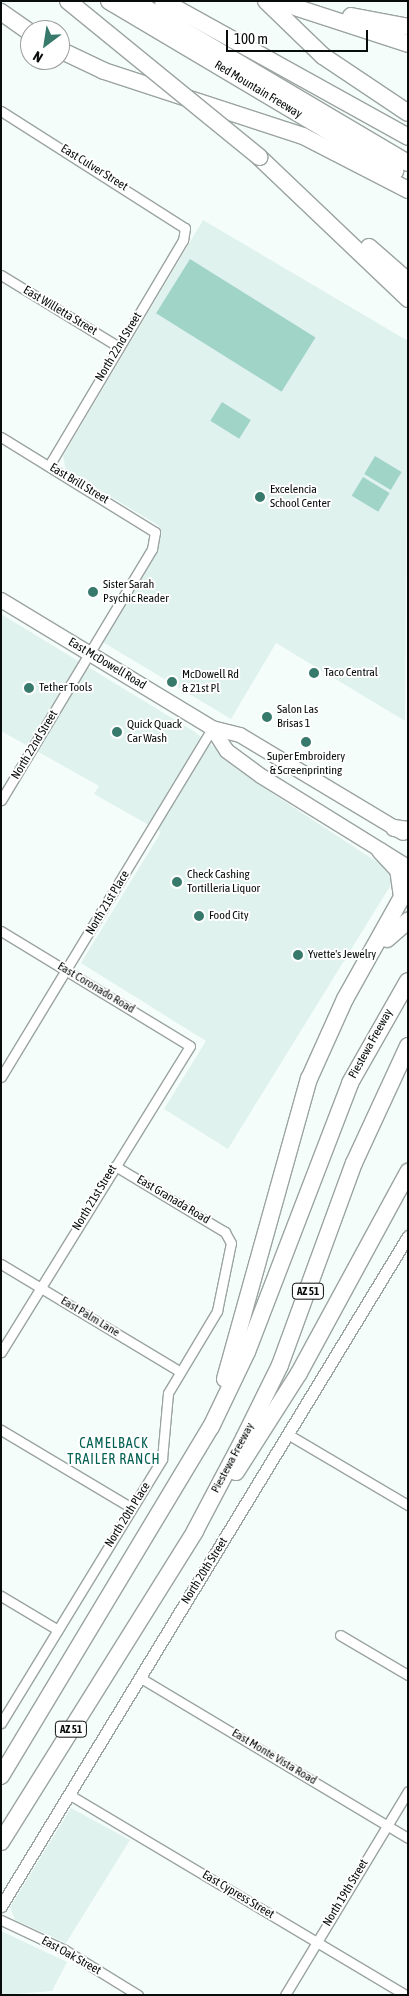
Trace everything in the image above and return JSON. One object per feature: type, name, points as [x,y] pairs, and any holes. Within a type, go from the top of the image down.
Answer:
[{"type":"highway","points":[[68,1],[408,281]]},
{"type":"highway","name":"Red Mountain Freeway","points":[[109,1],[408,178]]},
{"type":"highway","points":[[134,1],[408,163]]},
{"type":"highway","points":[[266,1],[323,56],[408,113]]},
{"type":"highway","points":[[276,1],[347,19],[408,27]]},
{"type":"highway","points":[[304,1],[408,44]]},
{"type":"highway","points":[[169,5],[408,137]]},
{"type":"highway","points":[[169,5],[408,154]]},
{"type":"highway","points":[[1,12],[20,25]]},
{"type":"highway","points":[[70,55],[104,71],[303,136],[408,190]]},
{"type":"highway","points":[[259,157],[408,299]]},
{"type":"highway","points":[[211,1427],[309,1079],[342,1006],[376,951],[399,907],[403,889],[398,870],[380,851]]},
{"type":"highway","points":[[376,951],[408,921]]},
{"type":"highway","name":"Piestewa Freeway","points":[[1,1776],[211,1427],[247,1352],[350,1083],[408,981]]},
{"type":"highway","name":"Piestewa Freeway","points":[[1,1842],[195,1531],[280,1365],[354,1163],[408,1046]]},
{"type":"highway","points":[[195,1531],[294,1380],[408,1172]]},
{"type":"main road","name":"East McDowell Road","points":[[1,600],[212,728],[240,734],[403,831]]},
{"type":"main road","name":"East McDowell Road","points":[[212,728],[233,755],[380,851],[408,867]]},
{"type":"street","name":"East Culver Street","points":[[1,111],[184,228]]},
{"type":"street","name":"North 22nd Street","points":[[49,466],[184,240],[184,228]]},
{"type":"street","name":"East Willetta Street","points":[[1,275],[119,347]]},
{"type":"street","name":"East Brill Street","points":[[1,437],[155,532]]},
{"type":"street","name":"North 22nd Street","points":[[1,800],[91,654],[152,549],[155,532]]},
{"type":"street","name":"North 21st Place","points":[[1,1077],[212,728]]},
{"type":"street","name":"East Coronado Road","points":[[1,931],[190,1046]]},
{"type":"street","name":"North 21st Street","points":[[1,1352],[190,1046]]},
{"type":"street","name":"East Granada Road","points":[[115,1166],[229,1237]]},
{"type":"street","name":"North 20th Street","points":[[1,1906],[408,1236]]},
{"type":"street","name":"North 20th Place","points":[[1,1723],[162,1459],[167,1445],[164,1409],[179,1371],[217,1311],[229,1237]]},
{"type":"street","name":"East Palm Lane","points":[[1,1264],[179,1371]]},
{"type":"street","points":[[1,1430],[132,1508]]},
{"type":"street","points":[[289,1434],[408,1505]]},
{"type":"street","points":[[1,1596],[58,1630]]},
{"type":"street","points":[[340,1635],[408,1675]]},
{"type":"street","name":"East Monte Vista Road","points":[[139,1677],[408,1838]]},
{"type":"street","name":"North 19th Street","points":[[285,1995],[408,1791]]},
{"type":"street","name":"East Cypress Street","points":[[70,1795],[406,1995]]},
{"type":"street","name":"East Oak Street","points":[[1,1920],[65,1950],[138,1995]]},
{"type":"shaded area","name":"Excelencia School Center","points":[[203,220],[408,341],[405,721],[276,643],[231,719],[101,641],[162,535],[158,525],[66,470],[63,456]]},
{"type":"shaded area","points":[[1,614],[195,732],[270,792],[397,875],[228,1149],[164,1109],[206,1041],[81,963],[161,832],[94,794],[99,786],[1,731]]},
{"type":"shaded area","points":[[71,1808],[130,1840],[66,1943],[15,1920],[10,1907]]},
{"type":"shaded area","points":[[1,1931],[67,1962],[52,1991],[1,1995]]},
{"type":"green space","points":[[190,259],[316,337],[282,392],[156,313]]},
{"type":"green space","points":[[222,402],[251,420],[239,439],[210,421]]},
{"type":"green space","points":[[375,456],[402,472],[391,490],[364,474]]},
{"type":"green space","points":[[363,477],[390,493],[378,512],[352,496]]},
{"type":"place","name":"Excelencia School Center","points":[[260,497]]},
{"type":"place","name":"Sister Sarah Psychic Reader","points":[[93,592]]},
{"type":"place","name":"Taco Central","points":[[314,673]]},
{"type":"place","name":"McDowell Rd & 21st Pl","points":[[172,682]]},
{"type":"place","name":"Tether Tools","points":[[29,688]]},
{"type":"place","name":"Salon Las Brisas 1","points":[[267,717]]},
{"type":"place","name":"Quick Quack Car Wash","points":[[117,732]]},
{"type":"place","name":"Super Embroidery & Screenprinting","points":[[306,742]]},
{"type":"place","name":"Check Cashing Tortilleria Liquor","points":[[177,882]]},
{"type":"place","name":"Food City","points":[[199,916]]},
{"type":"place","name":"Yvette's Jewelry","points":[[298,955]]},
{"type":"district","name":"CAMELBACK TRAILER RANCH","points":[[114,1452]]}]
